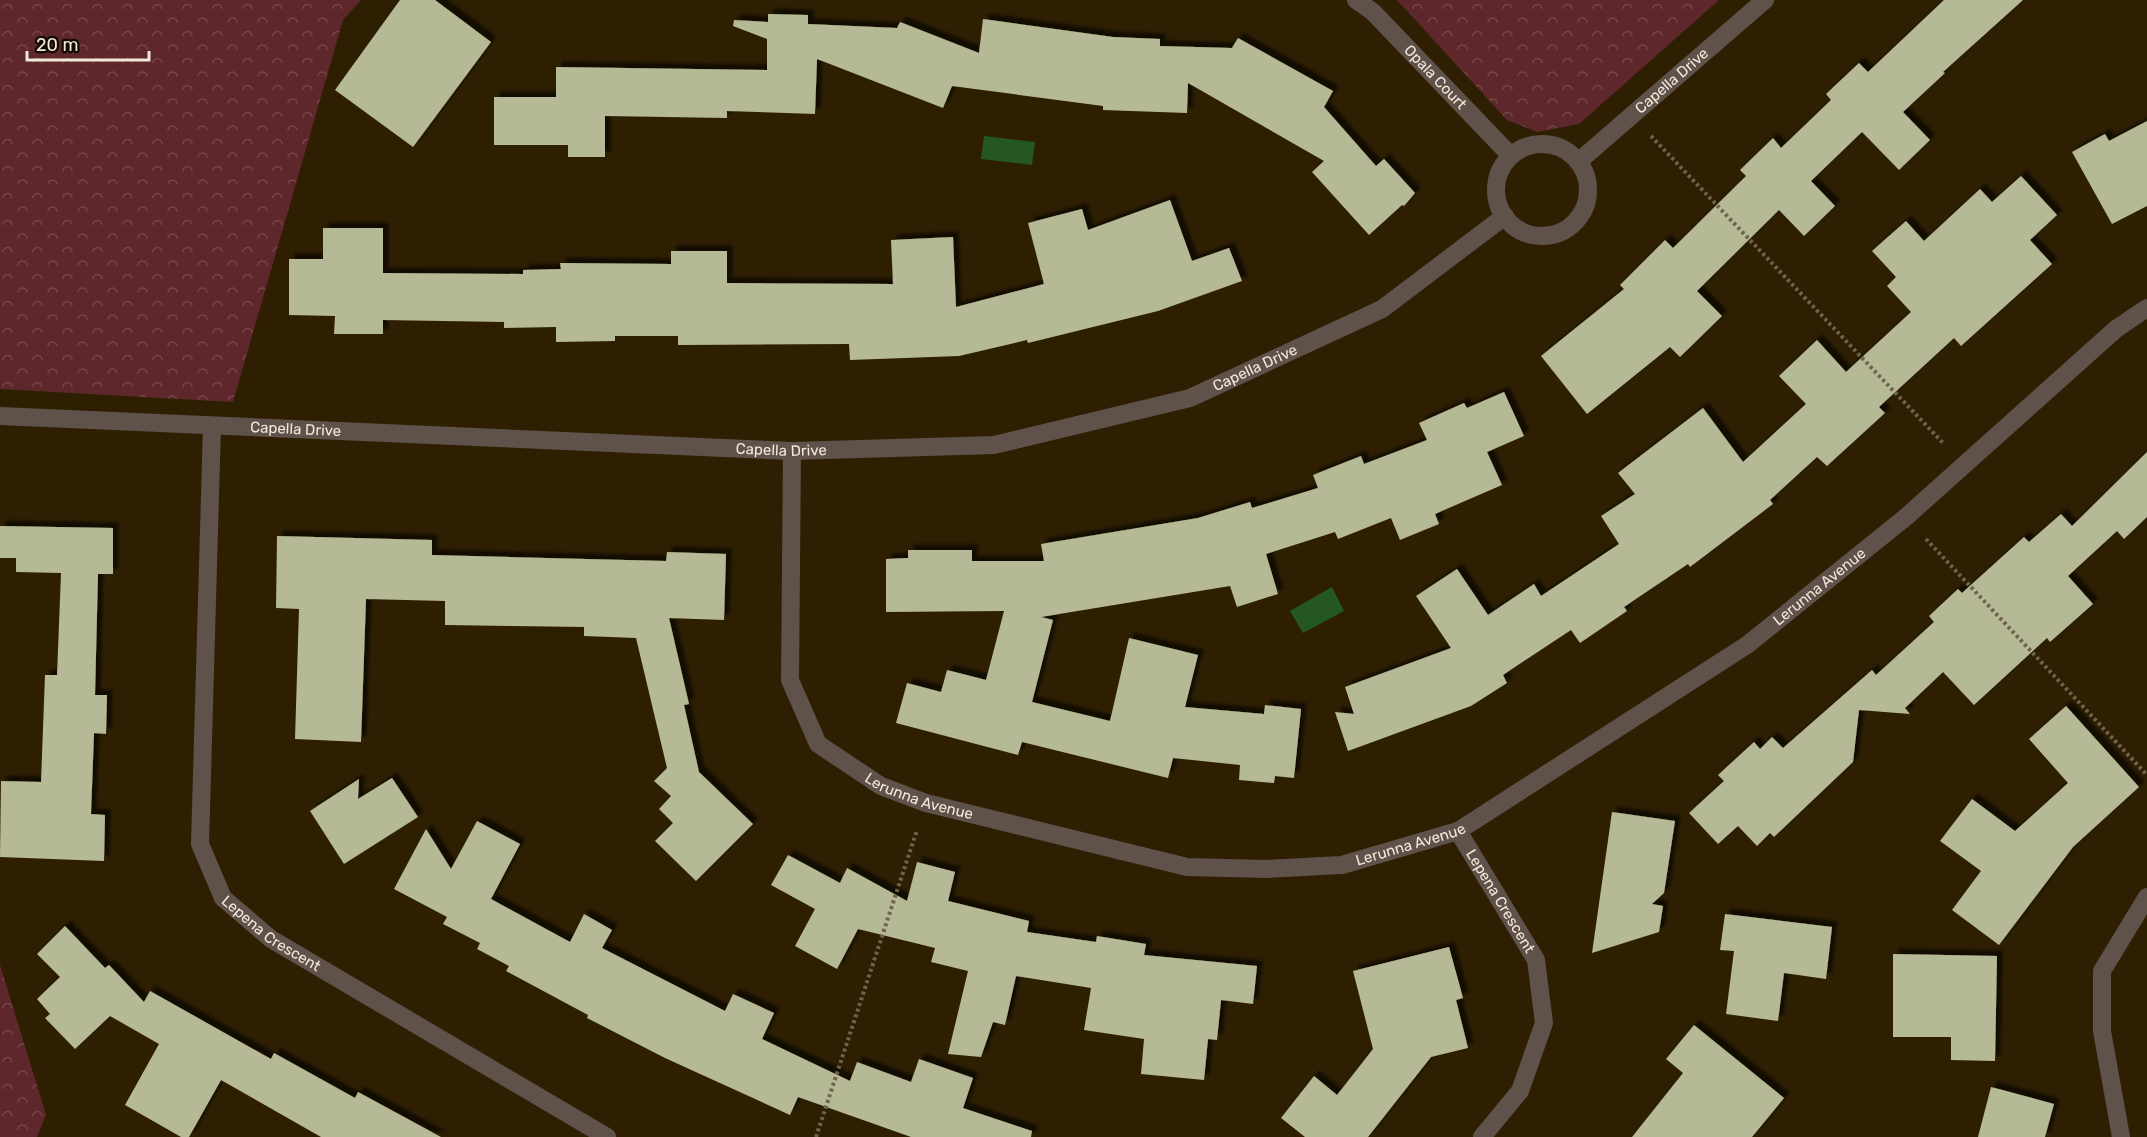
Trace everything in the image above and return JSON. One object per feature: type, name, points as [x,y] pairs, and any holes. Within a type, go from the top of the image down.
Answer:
[{"type":"street","name":"Opala Court","points":[[1356,0],[1373,12],[1511,156]]},
{"type":"street","name":"Capella Drive","points":[[1578,162],[1766,0]]},
{"type":"street","points":[[1553,145],[1567,152],[1578,162],[1586,174],[1588,189],[1586,203],[1580,217],[1570,227],[1557,234],[1543,236],[1515,227],[1505,216],[1496,192],[1498,178],[1503,166],[1511,156],[1524,148],[1553,145]]},
{"type":"street","name":"Capella Drive","points":[[0,416],[792,451],[994,445],[1190,398],[1382,309],[1505,216]]},
{"type":"street","name":"Lerunna Avenue","points":[[792,451],[790,680],[818,744],[881,786],[926,803],[1187,867],[1266,869],[1342,866],[1458,831],[1747,645],[1906,517],[2116,329],[2147,308]]},
{"type":"street","name":"Lepena Crescent","points":[[212,426],[200,844],[224,898],[271,939],[607,1137]]},
{"type":"street","name":"Lepena Crescent","points":[[1458,831],[1536,960],[1544,1023],[1520,1091],[1482,1137]]},
{"type":"street","points":[[2121,1137],[2103,1032],[2102,971],[2147,897]]},
{"type":"path","points":[[1632,116],[1965,466]]},
{"type":"path","points":[[1906,517],[2147,775]]},
{"type":"path","points":[[816,1137],[926,803]]},
{"type":"green space","points":[[0,0],[361,0],[343,20],[233,402],[0,389]]},
{"type":"green space","points":[[1397,0],[1719,0],[1579,124],[1537,132],[1507,120]]},
{"type":"green space","points":[[0,965],[46,1115],[37,1137],[0,1137]]},
{"type":"shaded area","points":[[984,136],[1035,142],[1032,165],[981,159]]},
{"type":"shaded area","points":[[1332,587],[1344,611],[1303,633],[1290,611]]},
{"type":"building","points":[[400,0],[435,0],[491,42],[413,147],[335,90]]},
{"type":"building","points":[[1944,0],[2023,0],[1943,72],[1945,73],[1903,112],[1930,140],[1899,170],[1862,132],[1811,181],[1835,206],[1804,236],[1779,210],[1697,291],[1722,316],[1680,357],[1670,347],[1587,414],[1541,356],[1624,289],[1620,285],[1665,240],[1673,248],[1746,176],[1740,170],[1773,138],[1781,148],[1831,100],[1826,94],[1859,63],[1868,72]]},
{"type":"building","points":[[768,14],[808,15],[808,24],[897,28],[900,22],[979,53],[983,19],[1113,37],[1160,39],[1160,46],[1232,48],[1238,38],[1333,91],[1324,107],[1376,166],[1384,159],[1415,193],[1404,206],[1402,205],[1369,235],[1312,172],[1324,161],[1188,83],[1187,113],[1103,110],[1103,106],[952,86],[943,108],[817,59],[815,114],[727,111],[727,118],[605,116],[605,157],[568,157],[568,145],[494,145],[494,97],[556,97],[556,67],[767,70],[767,39],[733,26],[734,20],[768,22]]},
{"type":"building","points":[[2147,121],[2147,206],[2112,224],[2072,152],[2105,134],[2109,141]]},
{"type":"building","points":[[2021,176],[2057,215],[2030,240],[2052,264],[1961,346],[1954,338],[1879,407],[1885,413],[1827,466],[1817,457],[1770,500],[1773,504],[1690,567],[1688,564],[1624,607],[1627,611],[1580,643],[1571,630],[1503,675],[1507,683],[1471,706],[1348,751],[1335,712],[1354,714],[1345,687],[1451,648],[1416,596],[1457,569],[1488,615],[1534,584],[1541,596],[1619,544],[1601,516],[1635,494],[1618,473],[1703,408],[1743,462],[1806,404],[1779,376],[1817,340],[1846,372],[1911,312],[1887,286],[1896,277],[1872,251],[1906,221],[1924,241],[1980,189],[1992,202]]},
{"type":"building","points":[[1170,200],[1192,261],[1229,248],[1242,281],[1158,311],[1028,343],[1027,340],[959,356],[850,360],[849,344],[678,345],[678,336],[615,336],[615,341],[556,342],[556,327],[504,328],[504,322],[383,320],[383,334],[334,334],[335,316],[289,315],[289,259],[323,259],[323,228],[383,228],[383,273],[523,274],[523,270],[561,269],[560,263],[671,264],[671,251],[727,251],[727,283],[893,284],[891,240],[953,237],[956,307],[1044,284],[1028,223],[1082,209],[1088,230]]},
{"type":"building","points":[[1504,392],[1524,436],[1487,452],[1502,485],[1435,514],[1439,524],[1400,540],[1391,518],[1338,539],[1335,532],[1266,554],[1278,594],[1237,607],[1230,586],[1041,617],[1053,620],[1032,702],[1110,721],[1129,638],[1198,655],[1185,707],[1264,714],[1265,705],[1301,709],[1294,778],[1275,776],[1274,783],[1239,780],[1240,765],[1173,758],[1168,778],[1022,742],[1018,755],[896,723],[907,683],[941,692],[947,670],[986,680],[1004,611],[886,612],[886,559],[908,558],[908,550],[972,550],[972,561],[1044,561],[1041,544],[1198,518],[1250,502],[1252,508],[1318,488],[1313,475],[1361,456],[1364,464],[1427,440],[1419,423],[1464,403],[1467,408]]},
{"type":"building","points":[[2147,452],[2147,517],[2124,539],[2117,531],[2068,576],[2093,604],[2050,642],[2047,638],[1974,705],[1943,672],[1905,708],[1910,714],[1859,710],[1853,762],[1774,837],[1770,833],[1757,846],[1738,826],[1718,844],[1689,813],[1724,781],[1718,775],[1754,742],[1760,749],[1772,737],[1783,748],[1872,670],[1876,675],[1934,622],[1929,616],[1958,589],[1962,593],[2024,537],[2029,542],[2061,514],[2072,526]]},
{"type":"building","points":[[0,526],[113,528],[113,574],[98,574],[95,695],[107,695],[106,734],[94,733],[91,814],[105,815],[104,861],[0,857],[1,781],[41,782],[45,675],[57,675],[61,573],[16,572],[16,558],[0,558]]},
{"type":"building","points":[[277,536],[432,540],[432,555],[666,561],[667,552],[726,554],[724,620],[669,618],[689,704],[684,705],[699,772],[753,824],[696,881],[655,841],[673,823],[659,809],[671,796],[654,781],[667,768],[636,638],[584,636],[584,627],[445,625],[445,601],[366,599],[361,742],[295,739],[299,609],[276,608]]},
{"type":"building","points":[[2066,706],[2139,787],[2073,847],[1999,945],[1952,910],[1981,871],[1940,841],[1972,799],[2015,831],[2068,783],[2029,739]]},
{"type":"building","points":[[392,778],[418,817],[344,864],[310,811],[359,779],[358,799]]},
{"type":"building","points":[[1612,812],[1675,821],[1664,893],[1652,904],[1663,906],[1659,932],[1592,953]]},
{"type":"building","points":[[477,821],[520,844],[491,899],[570,942],[584,914],[612,930],[602,948],[725,1011],[733,994],[774,1013],[762,1039],[850,1081],[857,1062],[911,1082],[919,1059],[973,1078],[963,1108],[1032,1131],[1031,1137],[911,1137],[798,1097],[790,1115],[665,1058],[587,1018],[588,1015],[506,971],[509,966],[477,949],[480,943],[443,924],[447,917],[394,889],[426,829],[451,869]]},
{"type":"building","points":[[788,855],[840,883],[847,868],[907,901],[917,862],[955,872],[948,901],[1029,921],[1027,932],[1096,942],[1097,936],[1146,944],[1144,955],[1257,966],[1253,1004],[1221,1000],[1217,1040],[1208,1039],[1204,1080],[1141,1074],[1144,1039],[1084,1030],[1091,988],[1016,976],[1005,1025],[993,1022],[981,1057],[948,1054],[968,971],[931,962],[935,948],[858,929],[837,969],[795,946],[815,909],[771,885]]},
{"type":"building","points":[[1725,914],[1832,927],[1826,979],[1784,973],[1778,1021],[1726,1014],[1734,951],[1720,950]]},
{"type":"building","points":[[65,926],[105,968],[109,965],[144,1002],[150,991],[271,1059],[274,1053],[355,1098],[358,1092],[441,1137],[321,1137],[221,1080],[189,1137],[181,1137],[125,1105],[159,1044],[110,1016],[75,1049],[45,1018],[50,1014],[37,999],[60,977],[37,954]]},
{"type":"building","points":[[1449,947],[1463,998],[1456,1000],[1468,1048],[1431,1057],[1368,1137],[1305,1137],[1281,1118],[1314,1076],[1337,1095],[1373,1049],[1353,971]]},
{"type":"building","points":[[1893,954],[1997,956],[1995,1061],[1951,1060],[1951,1037],[1893,1037]]},
{"type":"building","points":[[1694,1025],[1784,1098],[1752,1137],[1632,1137],[1683,1073],[1666,1059]]},
{"type":"building","points":[[1991,1087],[2054,1104],[2045,1137],[1978,1137]]}]
